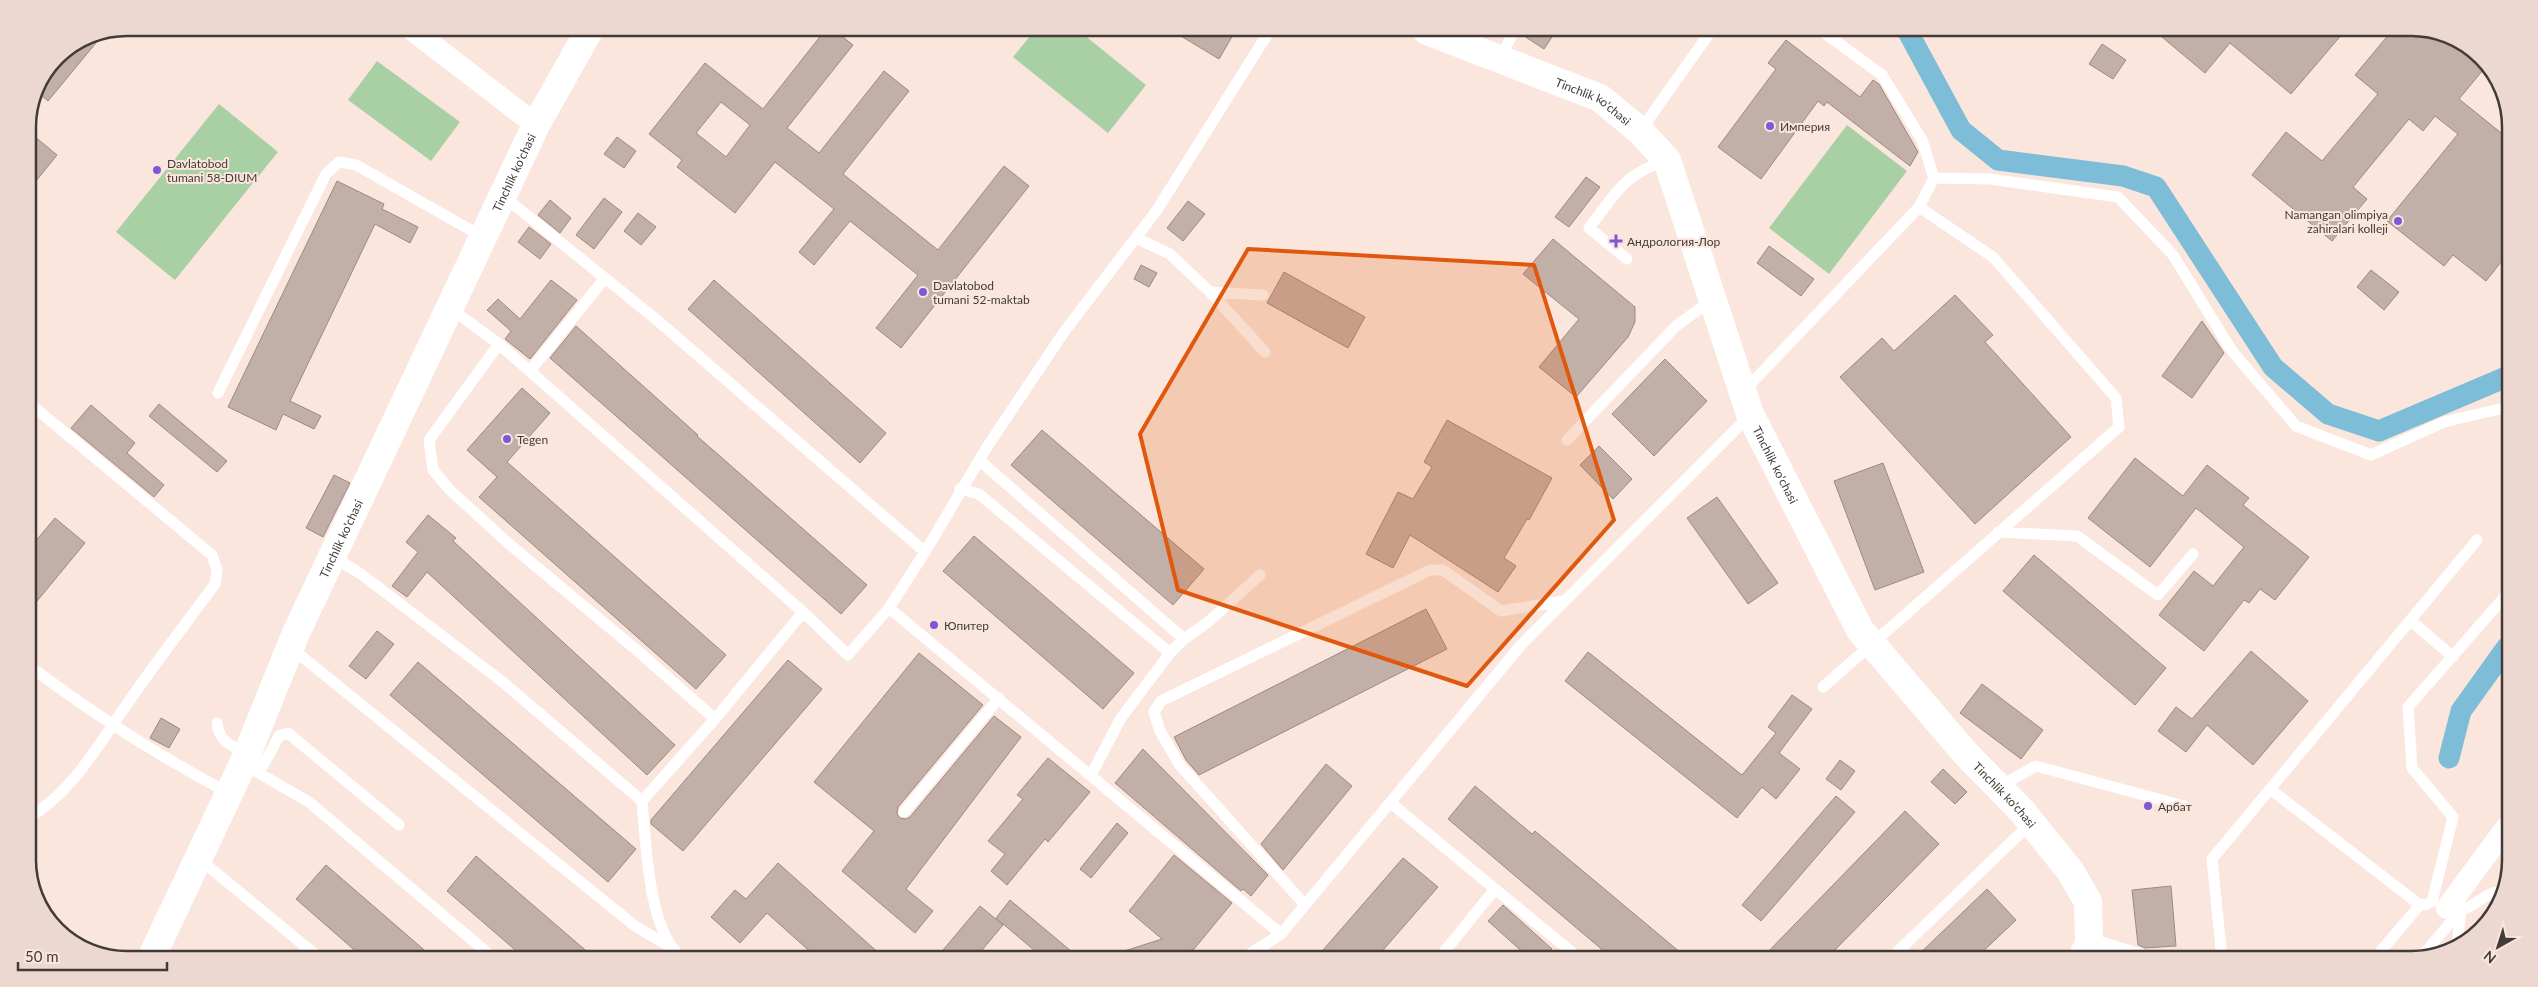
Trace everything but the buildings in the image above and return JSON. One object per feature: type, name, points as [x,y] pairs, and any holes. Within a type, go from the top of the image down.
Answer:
[{"type":"street","name":"Tinchlik ko'chasi","points":[[420,36],[536,125]]},
{"type":"street","name":"Tinchlik ko'chasi","points":[[154,951],[229,792],[250,763],[290,647],[332,556],[536,125],[586,36]]},
{"type":"street","name":"Tinchlik ko'chasi","points":[[1442,36],[1600,98],[1640,131],[1667,160],[1746,403],[1860,630],[1967,755],[2031,823],[2071,872],[2088,902],[2085,951]]},
{"type":"street","points":[[2447,907],[2470,877],[2490,846],[2502,832]]},
{"type":"lane","points":[[450,308],[499,344],[803,612],[848,654],[889,608],[925,552],[960,489],[979,460],[1064,332],[1157,210],[1266,36]]},
{"type":"lane","points":[[1500,59],[1512,36]]},
{"type":"lane","points":[[1640,131],[1707,36]]},
{"type":"lane","points":[[1254,951],[1281,934],[1522,645],[1746,403],[1919,207],[1934,178],[1922,140],[1882,75],[1828,36]]},
{"type":"lane","points":[[1627,259],[1589,228],[1625,180],[1645,167],[1667,160]]},
{"type":"lane","points":[[218,393],[326,174],[340,162],[356,165],[484,237]]},
{"type":"lane","points":[[1934,178],[1990,179],[2118,197],[2173,255],[2232,351],[2296,426],[2371,455],[2444,422],[2502,408]]},
{"type":"lane","points":[[503,196],[694,351],[925,552]]},
{"type":"lane","points":[[1823,687],[1871,643],[2119,428],[2116,398],[1993,257],[1919,207]]},
{"type":"lane","points":[[1136,238],[1170,254],[1210,292],[1265,352]]},
{"type":"lane","points":[[530,371],[605,278]]},
{"type":"lane","points":[[1210,292],[1263,295]]},
{"type":"lane","points":[[1567,440],[1676,326],[1712,300]]},
{"type":"lane","points":[[499,344],[429,440],[433,470],[508,543],[639,652],[715,719]]},
{"type":"lane","points":[[36,409],[212,555],[217,570],[215,584],[88,761],[62,792],[36,813]]},
{"type":"lane","points":[[979,460],[1184,639]]},
{"type":"lane","points":[[960,489],[979,494],[1170,653]]},
{"type":"lane","points":[[1998,532],[2078,536],[2158,595],[2193,554]]},
{"type":"lane","points":[[2221,951],[2212,859],[2477,540]]},
{"type":"lane","points":[[332,556],[361,574],[504,683],[642,801],[652,892],[669,946]]},
{"type":"lane","points":[[1305,905],[1179,764],[1160,731],[1154,712],[1161,700],[1430,570],[1443,570],[1502,611],[1564,601]]},
{"type":"lane","points":[[1091,775],[1100,753],[1121,718],[1170,653],[1260,575]]},
{"type":"lane","points":[[2455,938],[2447,907],[2453,817],[2412,768],[2408,707],[2454,657],[2502,600]]},
{"type":"lane","points":[[889,608],[1281,934]]},
{"type":"lane","points":[[642,801],[715,719],[803,612]]},
{"type":"lane","points":[[2410,620],[2454,657]]},
{"type":"lane","points":[[290,647],[635,926],[669,946],[674,951]]},
{"type":"lane","points":[[36,671],[113,726],[167,759],[229,792]]},
{"type":"lane","points":[[904,812],[999,698]]},
{"type":"lane","points":[[217,723],[218,735],[227,744],[250,763],[309,802],[485,951]]},
{"type":"lane","points":[[250,763],[279,736],[288,733],[399,825]]},
{"type":"lane","points":[[1998,787],[2036,766],[2184,806]]},
{"type":"lane","points":[[2270,789],[2420,905],[2447,907],[2474,904],[2491,892],[2496,892]]},
{"type":"lane","points":[[1391,803],[1570,951]]},
{"type":"lane","points":[[1898,951],[2031,823]]},
{"type":"lane","points":[[198,858],[311,951]]},
{"type":"lane","points":[[1445,951],[1495,889]]},
{"type":"lane","points":[[2381,951],[2420,905]]},
{"type":"lane","points":[[2425,949],[2447,907]]},
{"type":"highlighted area","points":[[1248,249],[1534,265],[1614,520],[1467,686],[1178,590],[1140,434]]},
{"type":"green space","points":[[1030,36],[1085,36],[1146,85],[1108,133],[1013,57]]},
{"type":"green space","points":[[377,61],[460,122],[431,161],[348,100]]},
{"type":"green space","points":[[219,104],[278,152],[175,280],[116,232]]},
{"type":"green space","points":[[1847,125],[1907,171],[1829,274],[1769,228]]},
{"type":"waterway","points":[[1910,36],[1961,130],[1998,160],[2123,176],[2156,187],[2273,367],[2328,414],[2379,431],[2502,379]]},
{"type":"waterway","points":[[2449,758],[2461,711],[2502,654]]},
{"type":"place","name":"Империя","points":[[1770,126]]},
{"type":"place","name":"Davlatobod tumani 58-DIUM","points":[[157,170]]},
{"type":"place","name":"Namangan olimpiya zahiralari kolleji","points":[[2398,221]]},
{"type":"place","name":"Андрология-Лор","points":[[1616,241]]},
{"type":"place","name":"Davlatobod tumani 52-maktab","points":[[923,292]]},
{"type":"place","name":"Tegen","points":[[507,439]]},
{"type":"place","name":"Юпитер","points":[[934,625]]},
{"type":"place","name":"Арбат","points":[[2148,806]]}]
